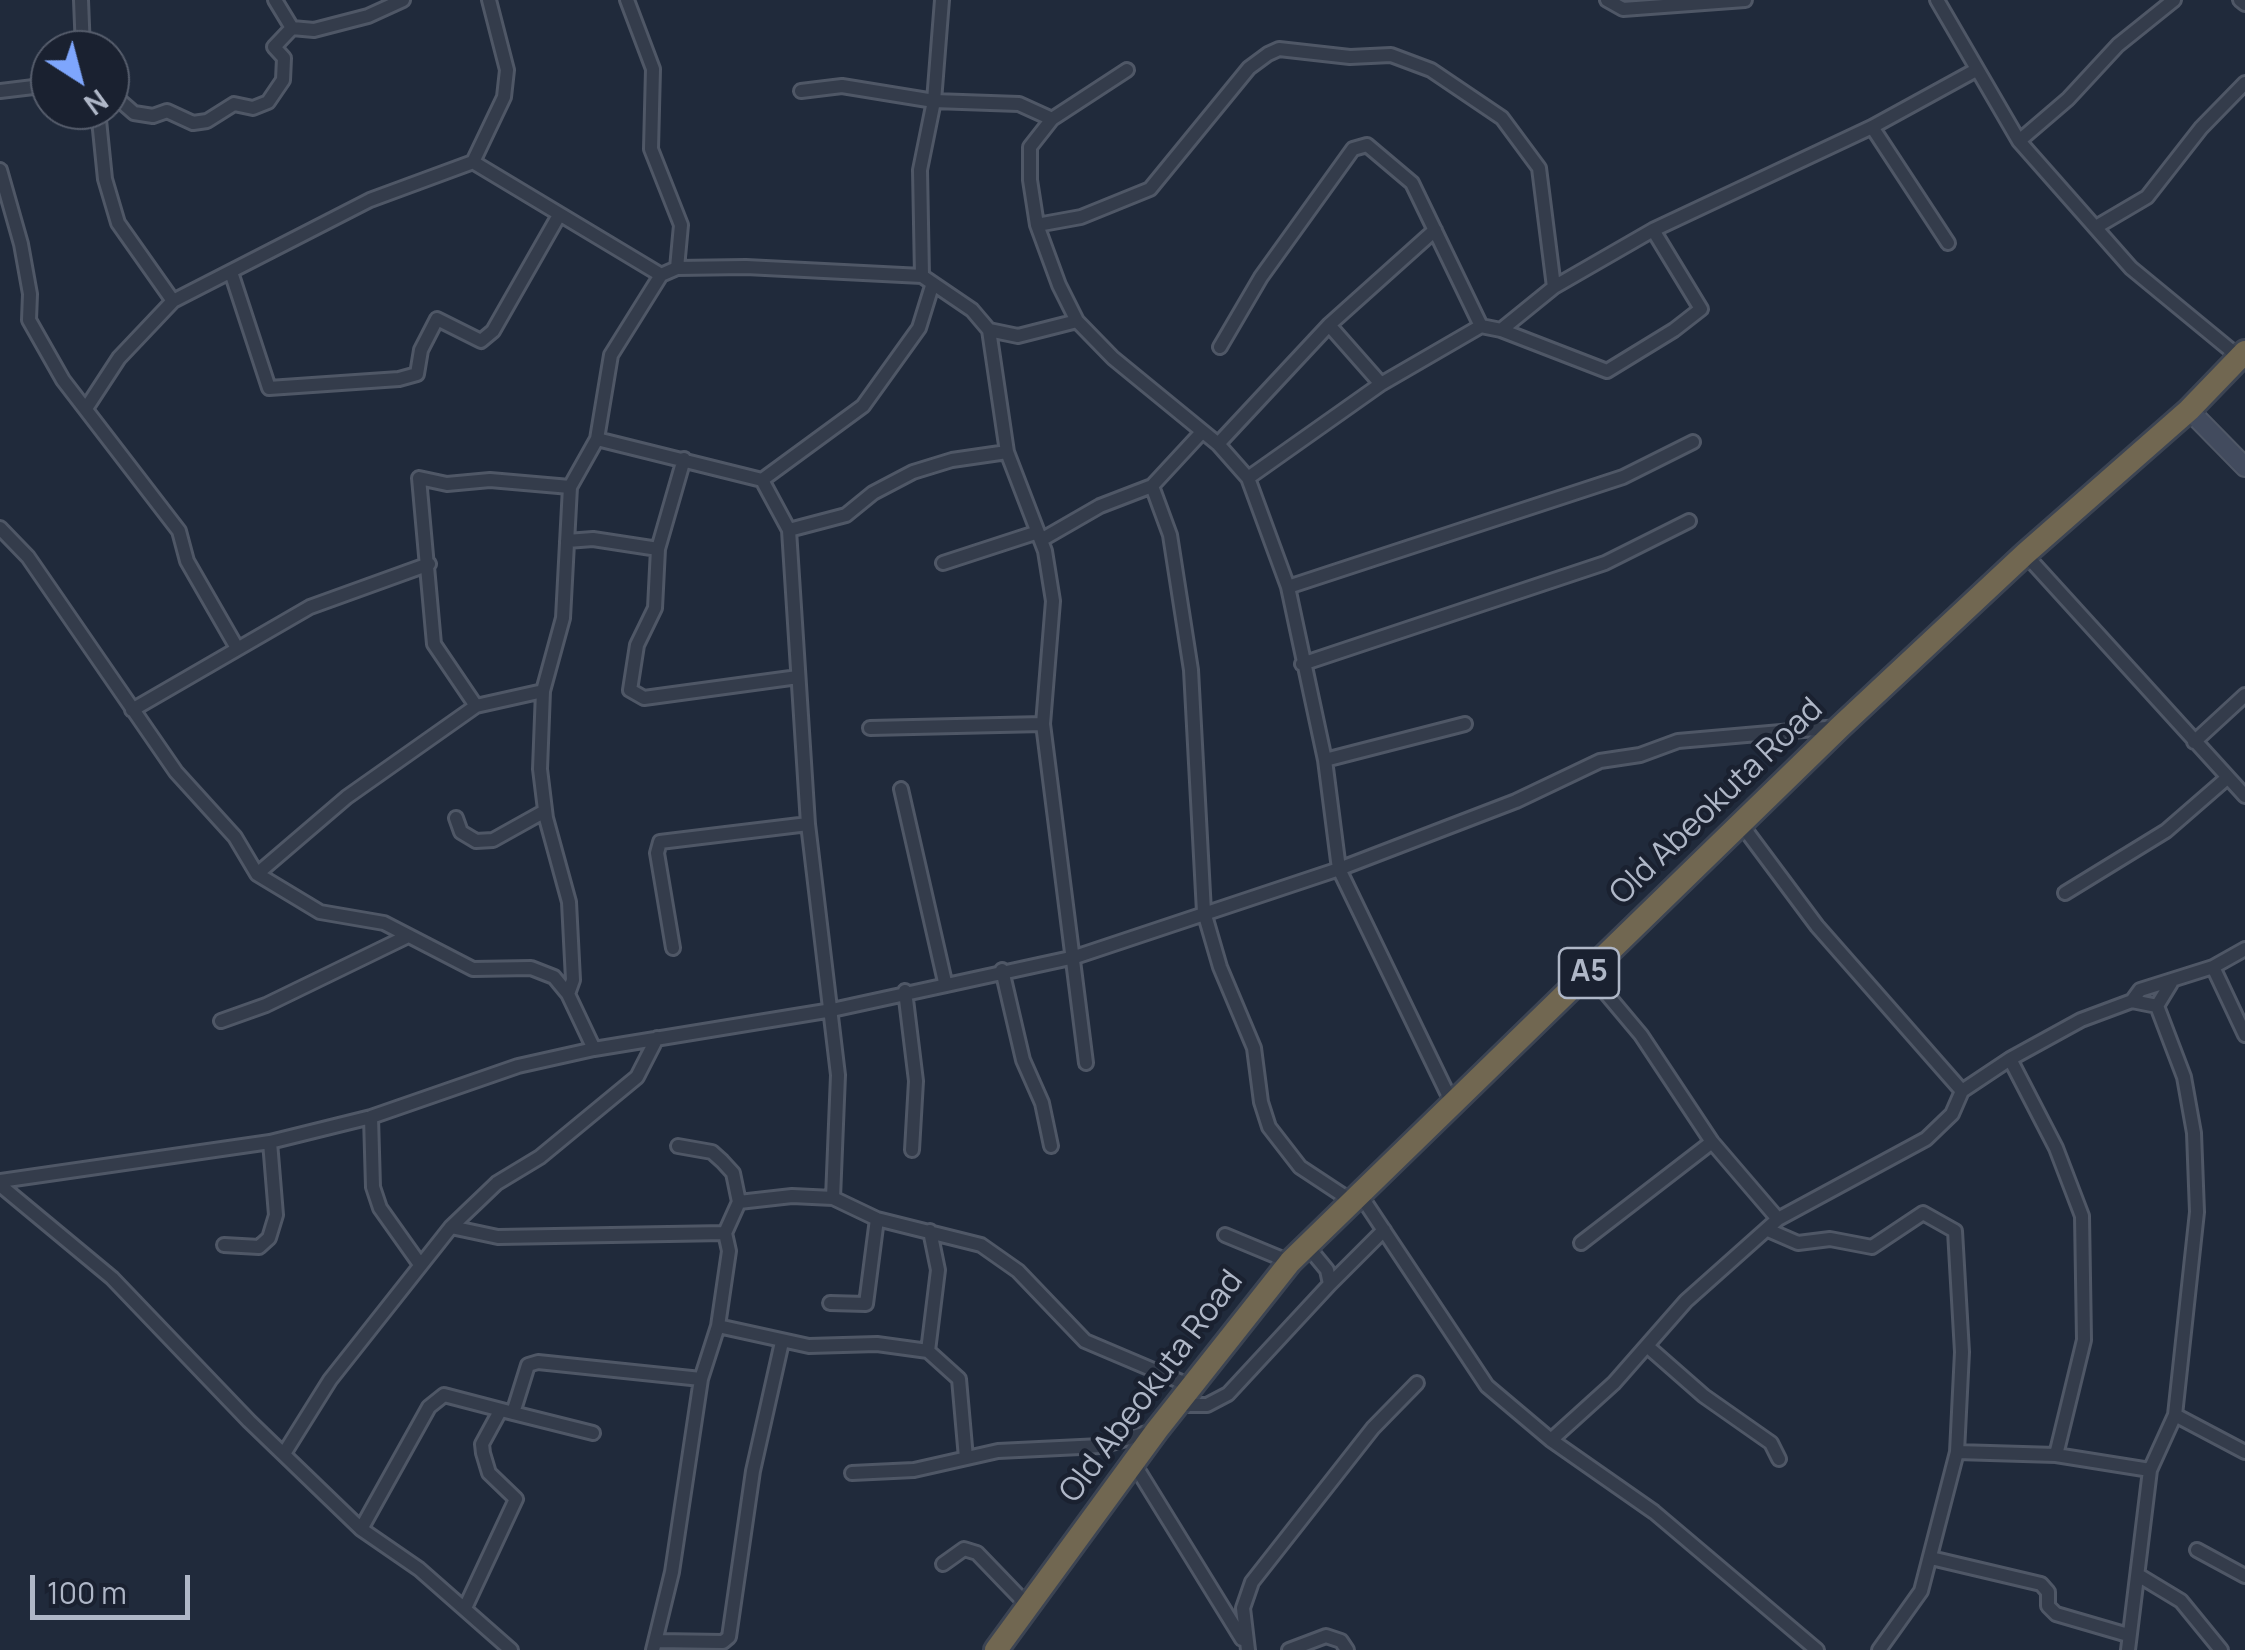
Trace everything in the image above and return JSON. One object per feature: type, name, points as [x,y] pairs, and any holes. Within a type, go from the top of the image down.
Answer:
[{"type":"highway","name":"Old Abeokuta Road","points":[[996,1650],[1156,1430],[1299,1254],[1359,1200],[1840,727],[2025,554],[2189,410],[2242,354]]},
{"type":"street","points":[[81,0],[82,30]]},
{"type":"street","points":[[275,0],[292,28]]},
{"type":"street","points":[[292,28],[314,30],[368,16],[403,0]]},
{"type":"street","points":[[87,407],[119,358],[173,301],[370,200],[474,162],[504,97],[507,70],[488,0]]},
{"type":"street","points":[[627,0],[653,69],[651,150],[681,225],[678,268]]},
{"type":"street","points":[[762,480],[862,406],[919,328],[927,281],[920,170],[934,100],[942,0]]},
{"type":"street","points":[[1606,0],[1623,9],[1745,0]]},
{"type":"street","points":[[1937,0],[2019,141],[2131,268],[2242,354]]},
{"type":"street","points":[[2019,141],[2068,99],[2118,44],[2174,0]]},
{"type":"street","points":[[130,110],[152,116],[167,112],[193,122],[207,122],[234,104],[253,108],[268,102],[283,80],[284,58],[274,48],[292,28]]},
{"type":"street","points":[[1037,225],[1081,216],[1150,189],[1249,68],[1268,54],[1279,49],[1350,57],[1391,55],[1431,70],[1502,118],[1539,168],[1554,287]]},
{"type":"street","points":[[1127,70],[1052,119],[1030,147],[1037,225],[1077,321],[1141,384],[1218,444],[1248,478],[1288,587],[1324,760],[1339,869],[1453,1105]]},
{"type":"street","points":[[1501,330],[1554,287],[1653,230],[1872,127],[1976,70]]},
{"type":"street","points":[[2096,227],[2147,198],[2201,128],[2245,83]]},
{"type":"street","points":[[801,91],[842,86],[934,100],[1019,104],[1052,119]]},
{"type":"street","points":[[0,91],[30,87]]},
{"type":"street","points":[[1872,127],[1948,243]]},
{"type":"street","points":[[100,130],[105,179],[118,222],[173,301]]},
{"type":"street","points":[[1220,347],[1261,278],[1353,149],[1366,146],[1403,175],[1482,326]]},
{"type":"street","points":[[474,162],[661,275]]},
{"type":"street","points":[[0,170],[21,244],[30,294],[29,320],[63,380],[179,531],[188,562],[237,648]]},
{"type":"street","points":[[232,272],[269,388],[314,381],[399,380],[417,374],[421,350],[437,319],[482,341],[493,330],[558,216]]},
{"type":"street","points":[[1218,444],[1329,325],[1435,230]]},
{"type":"street","points":[[1248,478],[1381,384],[1482,326],[1607,371],[1674,330],[1701,309],[1653,230]]},
{"type":"street","points":[[568,994],[573,980],[569,902],[545,812],[540,769],[543,691],[563,618],[570,487],[598,439],[611,356],[661,275],[678,268],[746,267],[927,281],[972,310],[988,330],[1007,452],[1038,537],[1053,601],[1043,724],[1057,862],[1074,956],[1086,1062]]},
{"type":"street","points":[[988,330],[1018,336],[1077,321]]},
{"type":"street","points":[[1329,325],[1381,384]]},
{"type":"street","points":[[2189,410],[2245,467]]},
{"type":"street","points":[[943,563],[1038,537],[1152,486],[1202,432]]},
{"type":"street","points":[[598,439],[762,480],[789,530],[808,824],[838,1075],[833,1198]]},
{"type":"street","points":[[1288,587],[1623,477],[1694,442]]},
{"type":"street","points":[[789,530],[846,515],[873,493],[913,472],[952,460],[1007,452]]},
{"type":"street","points":[[684,459],[658,550],[654,608],[638,645],[630,690],[634,696],[798,677]]},
{"type":"street","points":[[476,706],[434,644],[419,478],[446,484],[490,480],[570,487]]},
{"type":"street","points":[[1152,486],[1170,535],[1191,670],[1204,912],[1220,967],[1254,1048],[1260,1102],[1269,1127],[1300,1168],[1359,1200],[1384,1230],[1487,1386],[1550,1440],[1654,1512],[1817,1650]]},
{"type":"street","points":[[1302,664],[1605,563],[1688,521]]},
{"type":"street","points":[[0,528],[57,596],[176,772],[235,837],[258,874],[320,912],[384,924],[473,969],[532,968],[554,977],[568,994],[594,1049]]},
{"type":"street","points":[[566,541],[593,540],[658,550]]},
{"type":"street","points":[[2025,554],[2245,796]]},
{"type":"street","points":[[132,710],[310,608],[429,564]]},
{"type":"street","points":[[258,874],[347,797],[476,706],[543,691]]},
{"type":"street","points":[[2194,742],[2245,696]]},
{"type":"street","points":[[870,728],[1043,724]]},
{"type":"street","points":[[1324,760],[1466,724]]},
{"type":"street","points":[[0,1183],[270,1142],[371,1117],[518,1066],[594,1049],[832,1010],[1074,956],[1339,869],[1516,801],[1600,761],[1640,754],[1678,741],[1840,727]]},
{"type":"street","points":[[2065,892],[2166,831],[2227,778]]},
{"type":"street","points":[[901,789],[945,982]]},
{"type":"street","points":[[456,818],[460,832],[476,841],[493,840],[545,812]]},
{"type":"street","points":[[673,948],[656,853],[660,842],[808,824]]},
{"type":"street","points":[[1741,824],[1817,926],[1962,1091]]},
{"type":"street","points":[[221,1022],[266,1005],[408,936]]},
{"type":"street","points":[[2132,1002],[2140,990],[2213,968],[2245,949]]},
{"type":"street","points":[[2213,968],[2245,1034]]},
{"type":"street","points":[[1002,970],[1023,1060],[1042,1103],[1051,1146]]},
{"type":"street","points":[[1589,973],[1640,1035],[1712,1142],[1778,1219]]},
{"type":"street","points":[[2157,1006],[2171,983]]},
{"type":"street","points":[[905,991],[916,1081],[912,1150]]},
{"type":"street","points":[[1550,1440],[1647,1346],[1686,1300],[1778,1219],[1926,1139],[1952,1114],[1962,1091],[2010,1059],[2081,1020],[2132,1002],[2157,1006]]},
{"type":"street","points":[[2128,1650],[2150,1470],[2175,1415],[2196,1212],[2194,1133],[2184,1077],[2157,1006]]},
{"type":"street","points":[[285,1452],[330,1380],[419,1263],[497,1183],[540,1156],[638,1078],[657,1038]]},
{"type":"street","points":[[2010,1059],[2056,1148],[2082,1216],[2084,1340],[2056,1454]]},
{"type":"street","points":[[371,1117],[374,1188],[380,1208],[419,1263]]},
{"type":"street","points":[[224,1246],[260,1247],[269,1238],[276,1215],[270,1142]]},
{"type":"street","points":[[1581,1243],[1712,1142]]},
{"type":"street","points":[[678,1146],[712,1152],[722,1160],[733,1173],[738,1202],[725,1233],[729,1252],[718,1326],[701,1379],[656,1646],[723,1642],[729,1637],[753,1471],[782,1342]]},
{"type":"street","points":[[0,1183],[112,1278],[361,1529],[465,1608],[510,1650]]},
{"type":"street","points":[[738,1202],[792,1196],[833,1198],[876,1218],[981,1245],[1018,1271],[1086,1341],[1207,1406],[1228,1394],[1384,1230]]},
{"type":"street","points":[[1768,1230],[1798,1243],[1830,1239],[1872,1247],[1923,1212],[1955,1230],[1962,1352],[1956,1452],[1921,1591],[1879,1650]]},
{"type":"street","points":[[830,1303],[866,1304],[876,1218]]},
{"type":"street","points":[[451,1228],[498,1237],[725,1233]]},
{"type":"street","points":[[928,1351],[938,1270],[930,1231]]},
{"type":"street","points":[[1225,1234],[1299,1254],[1327,1270],[1330,1284]]},
{"type":"street","points":[[718,1326],[782,1342],[877,1344],[928,1351],[959,1378],[966,1458]]},
{"type":"street","points":[[1647,1346],[1704,1396],[1771,1443],[1779,1459]]},
{"type":"street","points":[[465,1608],[516,1499],[490,1473],[482,1444],[507,1412],[528,1365],[538,1362],[701,1379]]},
{"type":"street","points":[[1246,1646],[1242,1608],[1252,1582],[1373,1428],[1417,1382]]},
{"type":"street","points":[[361,1529],[435,1400],[444,1395],[593,1433]]},
{"type":"street","points":[[2175,1415],[2245,1452]]},
{"type":"street","points":[[852,1473],[914,1470],[966,1458],[1054,1446],[1101,1446],[1156,1430]]},
{"type":"street","points":[[1956,1452],[2056,1454],[2150,1470]]},
{"type":"street","points":[[1134,1462],[1246,1646]]},
{"type":"street","points":[[943,1564],[964,1549],[977,1553],[1028,1606]]},
{"type":"street","points":[[2197,1550],[2245,1576]]},
{"type":"street","points":[[1931,1558],[2041,1584],[2048,1592],[2048,1606],[2056,1614],[2128,1635]]},
{"type":"street","points":[[2138,1575],[2181,1601],[2221,1650]]},
{"type":"street","points":[[1289,1650],[1326,1636],[1341,1641],[1347,1650]]}]
